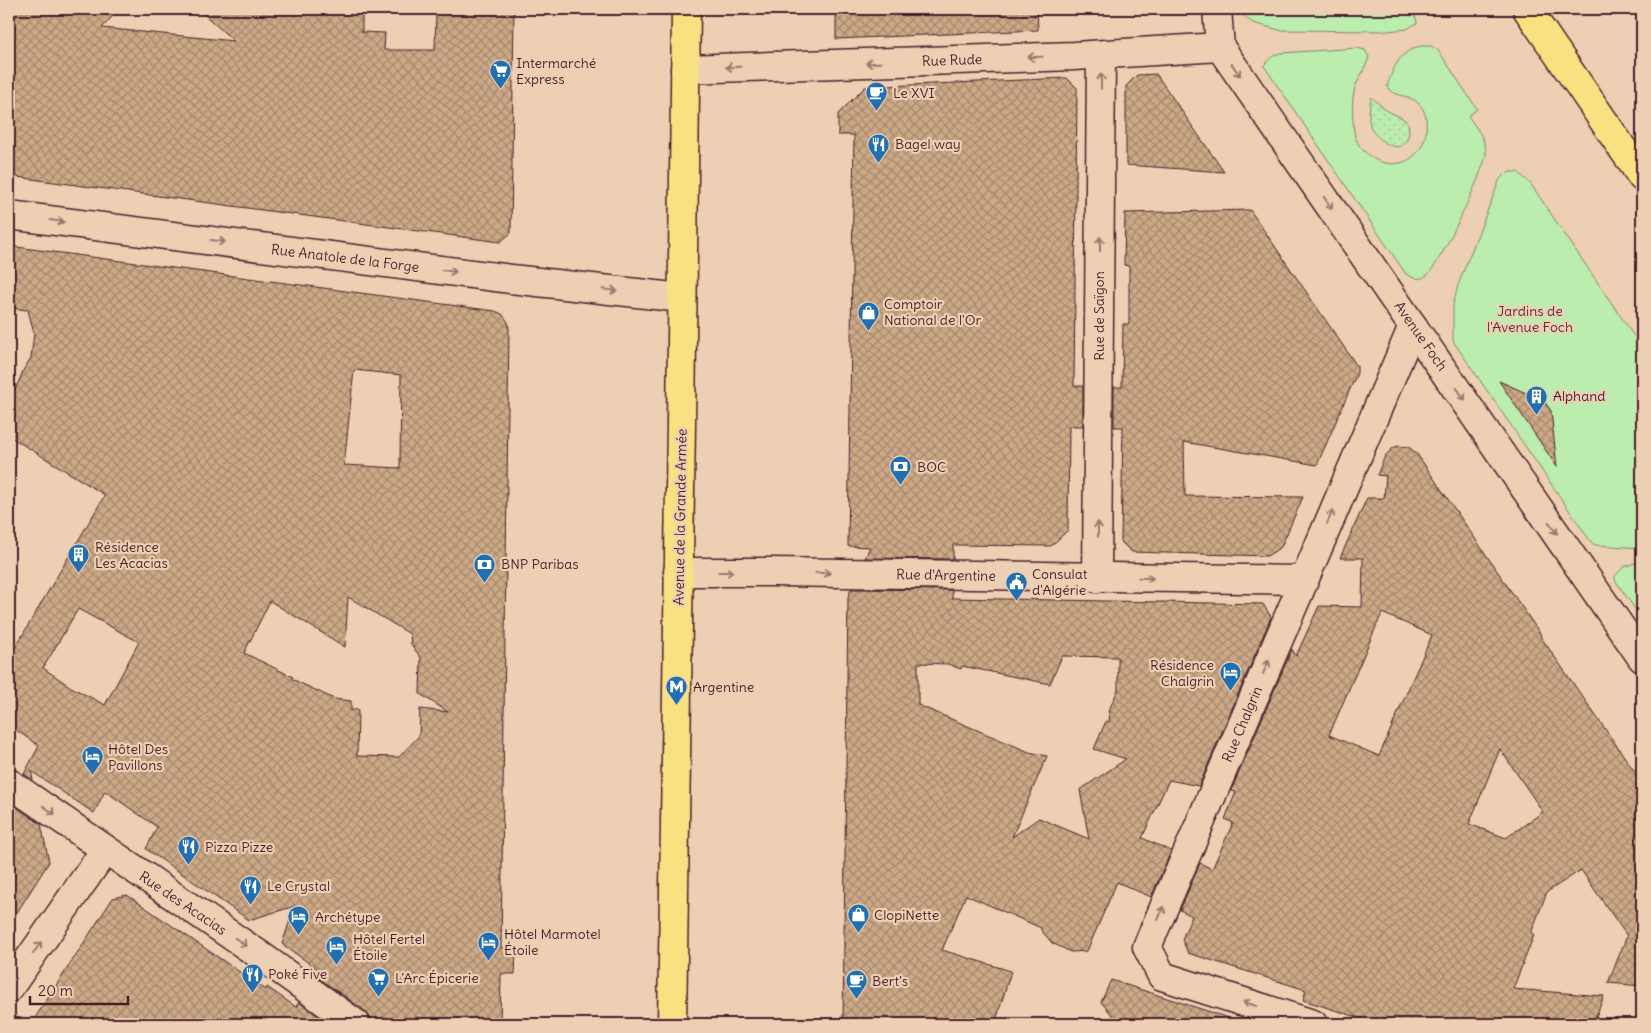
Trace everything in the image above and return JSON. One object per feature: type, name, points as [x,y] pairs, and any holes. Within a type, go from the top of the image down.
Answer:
[{"type":"main road","name":"Avenue de la Grande Armée","points":[[672,1024],[678,572],[682,423],[686,9]]},
{"type":"main road","points":[[1527,9],[1642,177]]},
{"type":"street","name":"Avenue Foch","points":[[1217,9],[1220,46],[1642,658]]},
{"type":"street","name":"Rue Rude","points":[[685,68],[1101,55],[1220,46]]},
{"type":"street","name":"Rue de Saïgon","points":[[1097,578],[1101,55]]},
{"type":"street","name":"Rue Anatole de la Forge","points":[[9,215],[682,298]]},
{"type":"street","name":"Rue Chalgrin","points":[[1313,1024],[1162,976],[1146,947],[1413,326]]},
{"type":"street","name":"Rue d'Argentine","points":[[678,572],[1303,580]]},
{"type":"street","name":"Rue des Acacias","points":[[9,783],[261,956],[356,1024]]},
{"type":"street","points":[[9,988],[105,850]]},
{"type":"green space","points":[[1241,9],[1409,9],[1416,18],[1417,23],[1407,29],[1387,31],[1279,30],[1253,23],[1246,18]]},
{"type":"green space","points":[[1431,46],[1438,50],[1477,109],[1468,116],[1482,138],[1486,154],[1461,217],[1441,255],[1427,275],[1414,278],[1406,274],[1264,66],[1270,58],[1280,53],[1358,48],[1365,50],[1369,57],[1356,85],[1352,106],[1355,136],[1359,145],[1368,155],[1388,164],[1399,163],[1409,160],[1417,153],[1423,143],[1426,119],[1423,109],[1418,103],[1390,91],[1387,86],[1399,60],[1414,48]]},
{"type":"green space","points":[[1371,97],[1386,110],[1407,122],[1409,132],[1407,140],[1402,145],[1397,147],[1385,143],[1371,128],[1369,117]]},
{"type":"green space","name":"Jardins de l'Avenue Foch","points":[[1518,172],[1530,183],[1642,348],[1642,548],[1595,545],[1591,542],[1453,341],[1453,305],[1458,285],[1500,179],[1505,174]]},
{"type":"green space","points":[[1642,562],[1642,619],[1615,580],[1615,576],[1624,567]]},
{"type":"building","points":[[9,9],[119,9],[102,28],[234,41],[198,9],[362,9],[362,32],[385,33],[384,50],[435,50],[436,9],[514,9],[511,233],[500,242],[9,176]]},
{"type":"building","points":[[836,9],[1037,9],[1038,30],[836,39]]},
{"type":"building","points":[[1156,74],[1224,172],[1126,165],[1126,86],[1137,75]]},
{"type":"building","points":[[1067,78],[1077,88],[1074,386],[1083,386],[1083,426],[1069,426],[1068,530],[1051,546],[953,545],[953,559],[865,558],[870,547],[848,546],[854,135],[838,135],[838,114],[865,87]]},
{"type":"building","points":[[1250,210],[1357,366],[1357,373],[1317,465],[1184,442],[1185,496],[1303,497],[1281,547],[1267,556],[1132,552],[1121,542],[1123,427],[1114,427],[1114,387],[1122,387],[1123,324],[1129,324],[1129,266],[1124,265],[1125,213]]},
{"type":"building","points":[[9,246],[495,311],[502,314],[508,322],[501,948],[516,948],[515,974],[501,974],[500,1024],[371,1024],[370,1017],[365,1011],[316,976],[320,971],[282,944],[295,906],[249,920],[146,849],[157,827],[105,791],[94,813],[31,771],[33,780],[24,774],[39,746],[9,725],[9,658],[105,495],[9,436],[9,404],[24,369],[31,358],[34,333],[28,310],[9,308]],"holes":[[[354,370],[401,375],[400,468],[344,465]],[[348,597],[410,634],[411,644],[421,658],[420,694],[448,712],[420,709],[419,736],[399,757],[357,756],[358,710],[351,710],[351,701],[334,699],[244,653],[270,601],[345,647]],[[78,609],[139,642],[105,705],[71,687],[43,668]]]},
{"type":"building","name":"Alphand","points":[[1499,381],[1544,401],[1551,411],[1557,467]]},
{"type":"building","points":[[1398,446],[1409,447],[1417,454],[1540,636],[1642,782],[1642,986],[1608,983],[1627,936],[1581,870],[1547,892],[1531,933],[1534,935],[1513,989],[1604,996],[1593,1024],[1379,1024],[1303,1000],[1306,990],[1188,953],[1182,939],[1192,916],[1180,910],[1200,863],[1212,869],[1233,823],[1225,819],[1236,792],[1231,791],[1292,649],[1296,656],[1319,606],[1362,607],[1363,558],[1340,558],[1367,498],[1384,498],[1386,476],[1377,475],[1385,456]],"holes":[[[1382,613],[1432,635],[1379,756],[1329,735]],[[1500,749],[1543,812],[1506,838],[1469,824]]]},
{"type":"building","points":[[851,589],[952,590],[952,598],[1263,604],[1271,617],[1199,786],[1169,780],[1142,838],[1171,851],[1151,897],[1117,882],[1087,951],[1071,952],[1052,943],[1041,928],[966,895],[942,950],[1011,971],[995,1024],[843,1024],[848,597]],"holes":[[[1062,656],[1118,657],[1118,690],[1108,712],[1110,712],[1109,722],[1106,721],[1094,749],[1126,759],[1080,790],[1089,839],[1039,818],[1012,837],[1047,756],[1029,752],[918,705],[918,663],[948,664],[961,669],[962,666],[1050,684]]]},
{"type":"building","points":[[9,802],[41,824],[49,862],[9,925]]},
{"type":"building","points":[[127,895],[266,990],[267,987],[296,1007],[299,1002],[330,1024],[31,1024],[113,898]]},
{"type":"building","points":[[1111,980],[1232,1019],[1231,1024],[1120,1024],[1101,1002]]},
{"type":"place","name":"Intermarché Express","points":[[500,90]]},
{"type":"place","name":"Le XVI","points":[[877,112]]},
{"type":"place","name":"Bagel way","points":[[879,163]]},
{"type":"place","name":"Comptoir National de l'Or","points":[[868,331]]},
{"type":"place","name":"Alphand","points":[[1537,415]]},
{"type":"place","name":"BOC","points":[[901,486]]},
{"type":"place","name":"Résidence Les Acacias","points":[[79,574]]},
{"type":"place","name":"BNP Paribas","points":[[485,583]]},
{"type":"place","name":"Consulat d'Algérie","points":[[1016,601]]},
{"type":"place","name":"Résidence Chalgrin","points":[[1230,692]]},
{"type":"place","name":"Argentine","points":[[677,706]]},
{"type":"place","name":"Hôtel Des Pavillons","points":[[92,776]]},
{"type":"place","name":"Pizza Pizze","points":[[189,866]]},
{"type":"place","name":"Le Crystal","points":[[251,905]]},
{"type":"place","name":"ClopiNette","points":[[858,934]]},
{"type":"place","name":"Archétype","points":[[299,936]]},
{"type":"place","name":"Hôtel Marmotel Étoile","points":[[488,961]]},
{"type":"place","name":"Hôtel Fertel Étoile","points":[[337,966]]},
{"type":"place","name":"Poké Five","points":[[252,993]]},
{"type":"place","name":"L'Arc Épicerie","points":[[379,997]]},
{"type":"place","name":"Bert's","points":[[856,1000]]}]
